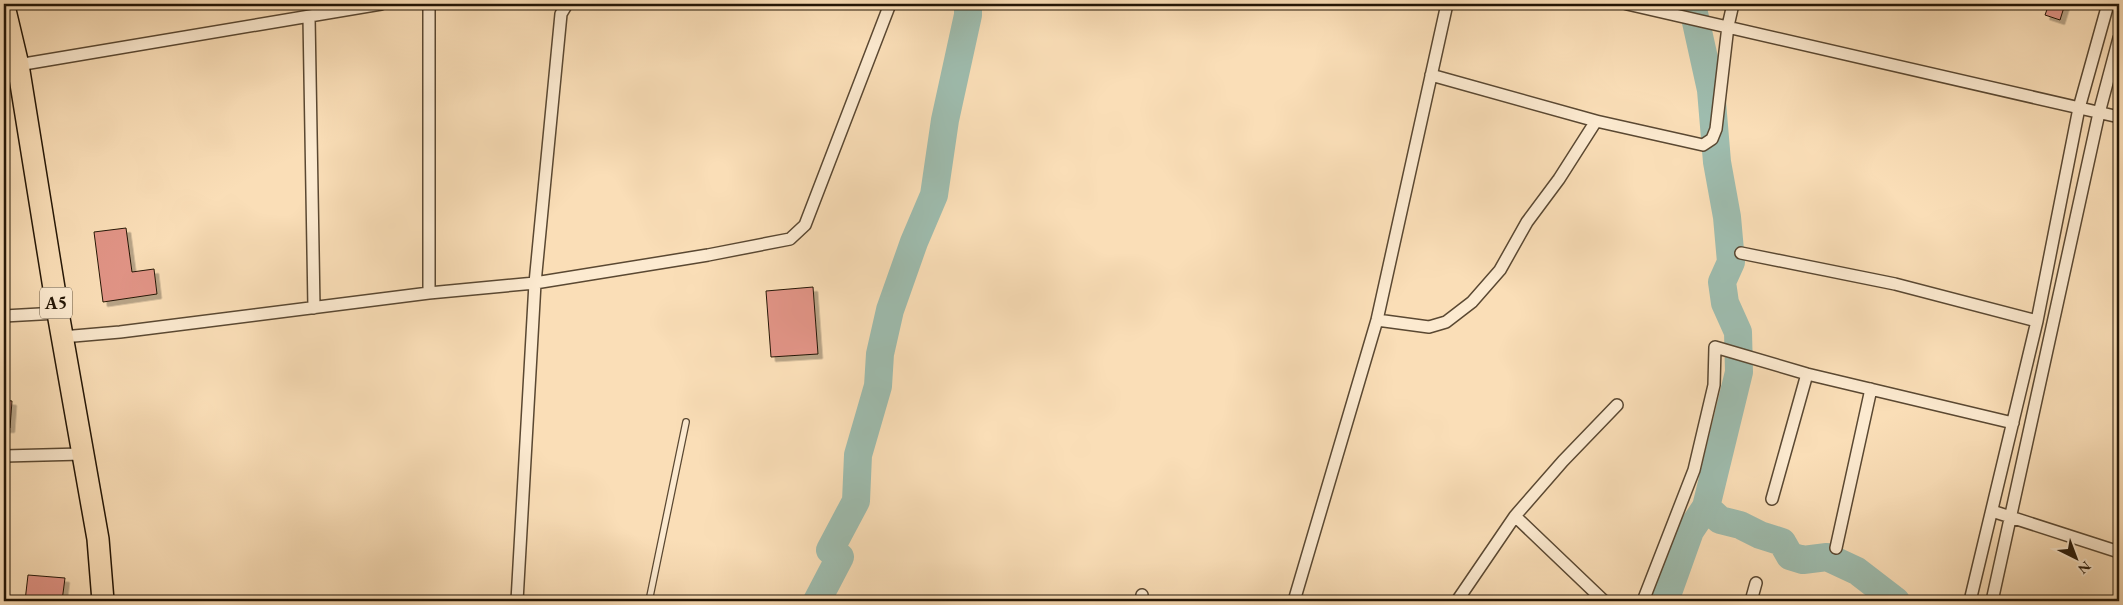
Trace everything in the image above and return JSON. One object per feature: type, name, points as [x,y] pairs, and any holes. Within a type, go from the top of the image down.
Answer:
[{"type":"highway","name":"A5","points":[[4,5],[18,65],[62,337],[98,539],[103,601]]},
{"type":"street","points":[[18,65],[381,4]]},
{"type":"street","points":[[428,294],[429,4]]},
{"type":"street","points":[[517,601],[535,283],[561,14],[567,4]]},
{"type":"street","points":[[62,337],[535,283],[790,239],[805,225],[890,4]]},
{"type":"street","points":[[1294,601],[1377,320],[1447,4]]},
{"type":"street","points":[[1627,4],[2119,117]]},
{"type":"street","points":[[1431,75],[1596,121],[1626,126],[1703,145],[1714,134],[1728,26],[1733,4]]},
{"type":"street","points":[[1970,601],[2037,321],[2079,108],[2108,4]]},
{"type":"street","points":[[309,17],[314,308]]},
{"type":"street","points":[[1992,601],[2099,113],[2119,38]]},
{"type":"street","points":[[1377,320],[1429,327],[1446,322],[1472,302],[1500,270],[1527,222],[1559,179],[1596,121]]},
{"type":"street","points":[[1741,253],[1895,284],[2037,321]]},
{"type":"street","points":[[4,316],[58,313]]},
{"type":"street","points":[[1643,601],[1694,470],[1714,385],[1715,347],[1806,374],[2013,423]]},
{"type":"street","points":[[1772,499],[1806,374]]},
{"type":"street","points":[[1836,548],[1870,389]]},
{"type":"street","points":[[1457,601],[1515,516],[1563,460],[1616,406]]},
{"type":"street","points":[[4,456],[82,454]]},
{"type":"street","points":[[1992,510],[2119,552]]},
{"type":"street","points":[[1515,516],[1604,601]]},
{"type":"street","points":[[1751,601],[1756,583]]},
{"type":"lane","points":[[649,601],[686,422]]},
{"type":"building","points":[[2049,4],[2065,4],[2060,20],[2045,15]]},
{"type":"building","points":[[126,228],[132,272],[154,269],[157,294],[103,302],[94,232]]},
{"type":"building","points":[[813,287],[818,354],[771,357],[766,291]]},
{"type":"building","points":[[4,400],[12,401],[10,428],[4,428]]},
{"type":"building","points":[[28,575],[65,578],[62,601],[25,601]]},
{"type":"waterway","points":[[817,601],[840,557],[830,550],[856,501],[858,455],[878,386],[880,354],[890,310],[914,242],[934,195],[945,120],[968,15],[968,4]]},
{"type":"waterway","points":[[1692,4],[1711,90],[1717,162],[1727,217],[1731,262],[1722,282],[1725,303],[1738,332],[1739,372],[1706,507],[1720,520],[1740,525],[1760,535],[1782,542],[1790,556],[1803,560],[1827,557],[1857,571],[1896,601]]},
{"type":"waterway","points":[[1665,601],[1690,531],[1706,507]]}]
